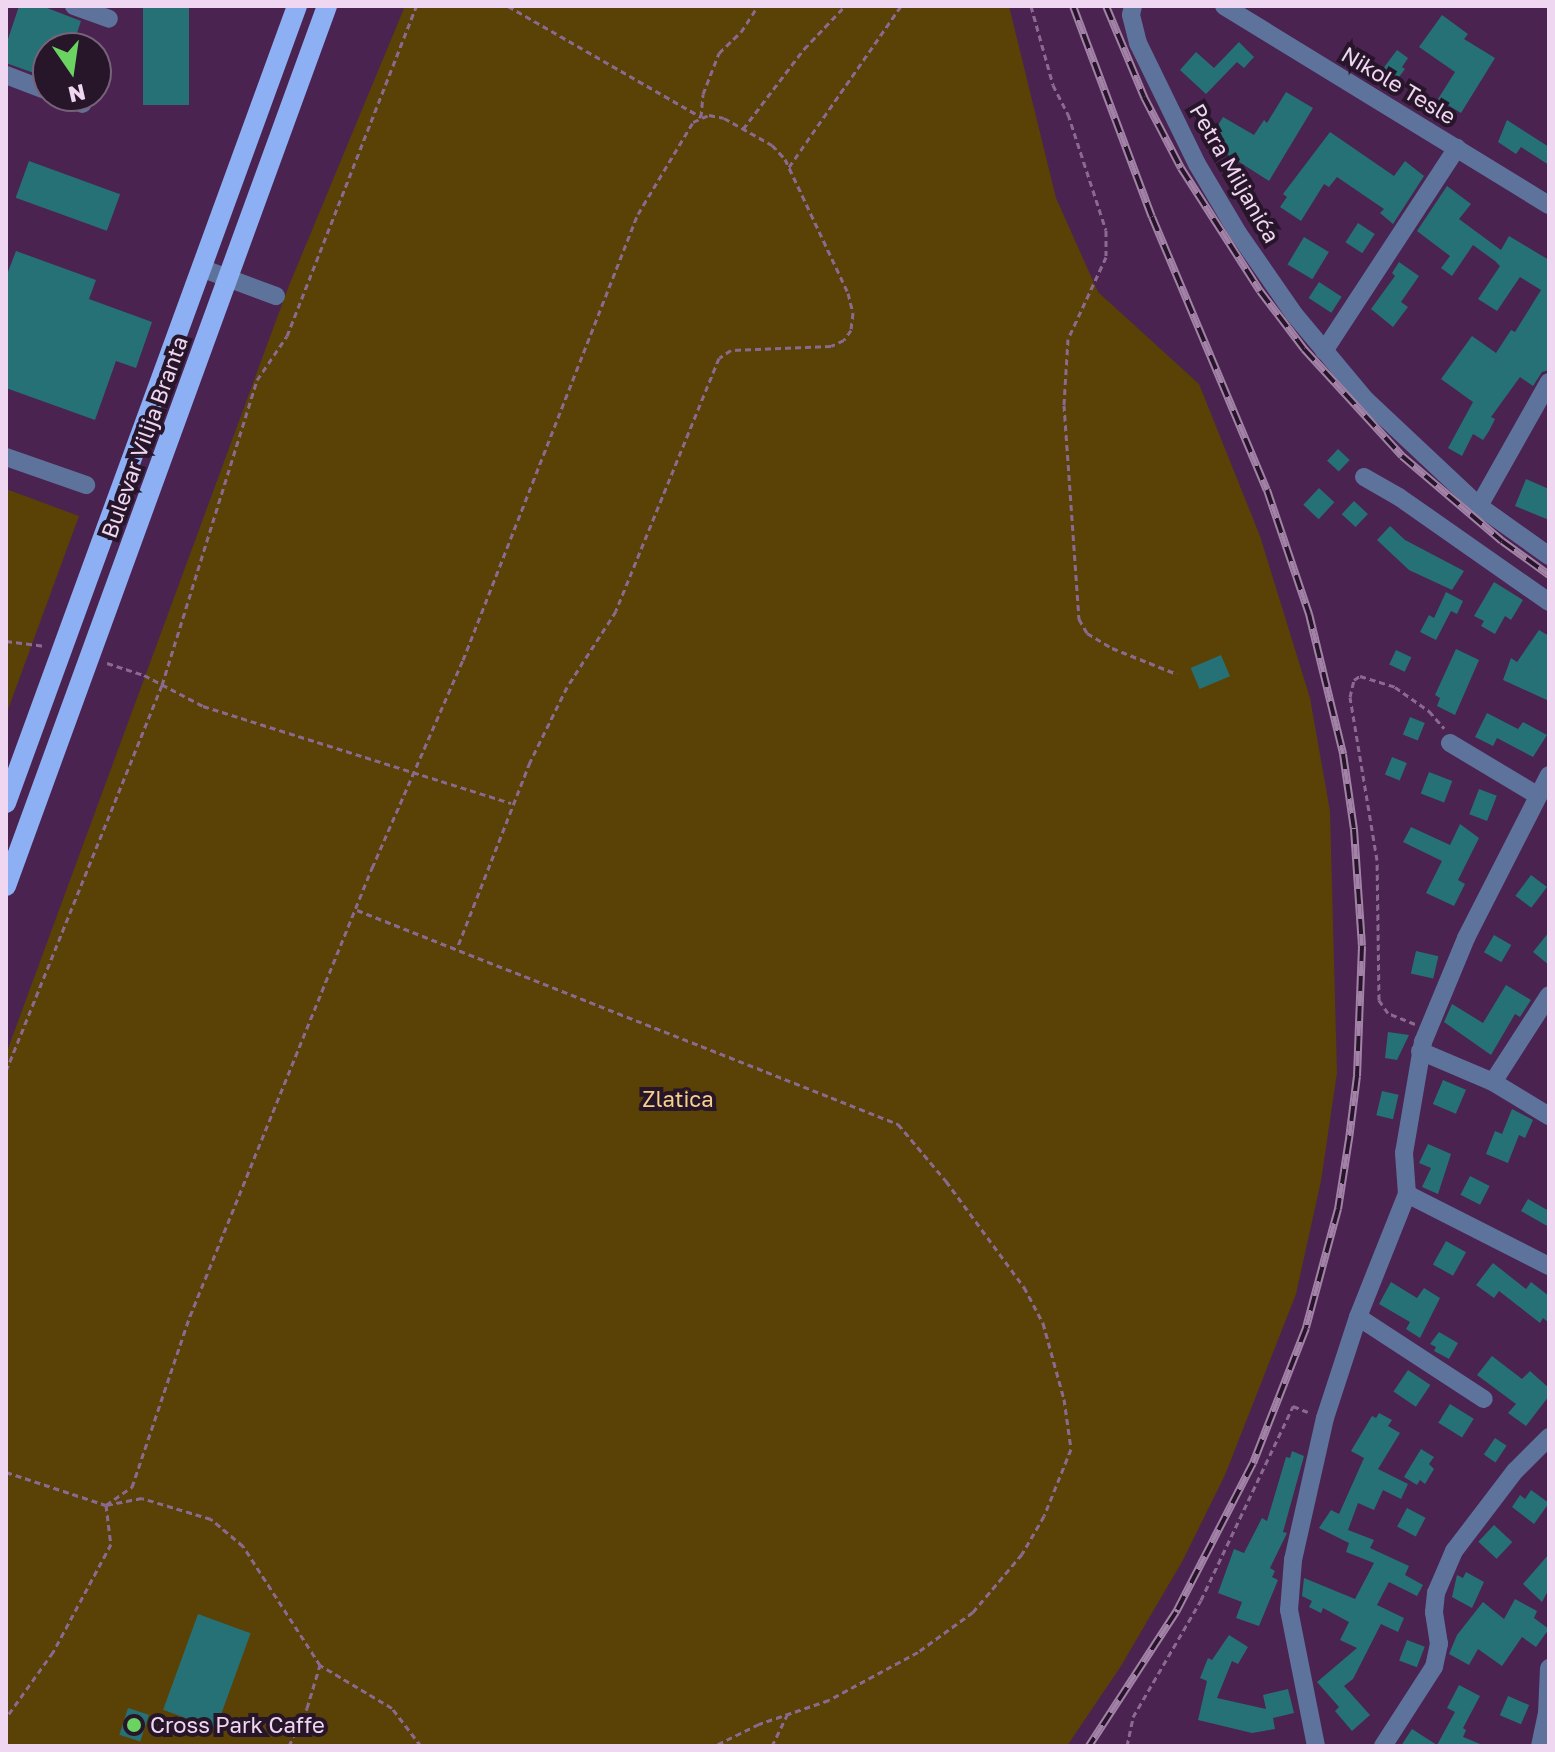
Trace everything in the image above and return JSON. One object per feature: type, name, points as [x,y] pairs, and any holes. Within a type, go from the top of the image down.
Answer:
[{"type":"main road","name":"Bulevar Vilija Branta","points":[[6,803],[297,6]]},
{"type":"main road","name":"Bulevar Vilija Branta","points":[[6,886],[327,6]]},
{"type":"street","points":[[74,6],[109,19]]},
{"type":"street","name":"Petra Miljanića","points":[[1133,6],[1131,15],[1138,43],[1197,164],[1267,276],[1365,399],[1479,506],[1549,556]]},
{"type":"street","name":"Nikole Tesle","points":[[1224,6],[1549,205]]},
{"type":"street","points":[[6,75],[32,85]]},
{"type":"street","points":[[1324,351],[1457,148]]},
{"type":"street","points":[[201,268],[276,296]]},
{"type":"street","points":[[1479,506],[1549,382]]},
{"type":"street","points":[[6,457],[86,485]]},
{"type":"street","points":[[1364,477],[1399,497],[1549,602]]},
{"type":"street","points":[[1450,743],[1537,795]]},
{"type":"street","points":[[1316,1746],[1289,1610],[1293,1560],[1325,1418],[1358,1317],[1407,1194],[1404,1153],[1420,1051],[1466,938],[1549,775]]},
{"type":"street","points":[[1493,1082],[1549,995]]},
{"type":"street","points":[[1420,1051],[1493,1082],[1549,1116]]},
{"type":"street","points":[[1407,1194],[1549,1266]]},
{"type":"street","points":[[1358,1317],[1484,1399]]},
{"type":"street","points":[[1383,1746],[1434,1667],[1439,1644],[1434,1612],[1436,1593],[1454,1551],[1515,1471],[1549,1437]]},
{"type":"street","points":[[1540,1746],[1548,1715],[1549,1668]]},
{"type":"path","points":[[6,1071],[162,685],[257,380],[287,336],[416,6]]},
{"type":"path","points":[[508,6],[701,117]]},
{"type":"path","points":[[701,117],[703,94],[719,53],[741,32],[758,6]]},
{"type":"path","points":[[743,129],[804,49],[845,6]]},
{"type":"path","points":[[789,168],[901,6]]},
{"type":"path","points":[[1031,6],[1053,85],[1068,114],[1106,230],[1106,257],[1098,280],[1073,321],[1067,352],[1064,405],[1079,619],[1087,633],[1112,648],[1177,674]]},
{"type":"path","points":[[106,1505],[132,1487],[190,1316],[413,772],[463,660],[638,214],[686,132],[701,117],[716,115],[772,145],[789,168],[848,293],[853,313],[851,330],[844,340],[831,346],[731,350],[719,358],[616,611],[567,687],[513,803],[457,948]]},
{"type":"path","points":[[6,641],[49,646]]},
{"type":"path","points":[[99,661],[134,671],[203,706],[513,803]]},
{"type":"path","points":[[1429,1028],[1388,1013],[1379,1000],[1377,860],[1350,697],[1354,680],[1360,676],[1395,687],[1440,722],[1450,743]]},
{"type":"path","points":[[356,909],[898,1124],[946,1181],[1024,1287],[1043,1323],[1066,1410],[1071,1449],[1034,1536],[989,1594],[946,1632],[852,1690],[714,1746]]},
{"type":"path","points":[[1127,1746],[1133,1717],[1201,1600],[1293,1406],[1325,1418]]},
{"type":"path","points":[[6,1472],[106,1505],[142,1498],[211,1519],[243,1546],[320,1665],[392,1708],[421,1746]]},
{"type":"path","points":[[6,1718],[53,1652],[111,1544],[106,1505]]},
{"type":"path","points":[[289,1746],[307,1708],[320,1665]]},
{"type":"path","points":[[772,1746],[787,1715]]},
{"type":"green space","name":"Zlatica","points":[[405,6],[1009,6],[1056,198],[1098,292],[1199,384],[1260,536],[1310,698],[1330,811],[1337,1073],[1321,1181],[1296,1294],[1225,1475],[1183,1560],[1121,1666],[1067,1746],[6,1746],[6,1054],[288,288]]},
{"type":"green space","points":[[6,489],[79,516],[6,715]]},
{"type":"building","points":[[19,6],[42,6],[81,21],[77,32],[32,32],[32,72],[6,63],[6,45]]},
{"type":"building","points":[[143,6],[189,6],[189,105],[143,105]]},
{"type":"building","points":[[1442,15],[1468,34],[1464,39],[1495,58],[1461,113],[1438,99],[1455,72],[1419,47]]},
{"type":"building","points":[[1239,42],[1254,57],[1244,68],[1237,62],[1206,94],[1180,70],[1196,52],[1214,68]]},
{"type":"building","points":[[1397,50],[1408,58],[1402,67],[1405,69],[1390,89],[1376,78]]},
{"type":"building","points":[[1286,92],[1313,108],[1269,181],[1208,142],[1223,117],[1254,135],[1264,120],[1267,123]]},
{"type":"building","points":[[1507,120],[1549,147],[1549,165],[1521,147],[1516,154],[1498,142]]},
{"type":"building","points":[[1330,132],[1394,176],[1405,161],[1424,176],[1393,224],[1380,213],[1384,209],[1337,177],[1329,187],[1324,184],[1301,221],[1280,207],[1287,197],[1283,194]]},
{"type":"building","points":[[29,161],[120,194],[107,231],[16,198]]},
{"type":"building","points":[[1447,186],[1471,204],[1459,219],[1501,250],[1509,236],[1549,260],[1549,370],[1542,372],[1533,386],[1520,377],[1491,417],[1495,419],[1483,440],[1473,434],[1462,456],[1448,448],[1473,402],[1441,379],[1472,336],[1496,353],[1511,330],[1515,332],[1541,290],[1520,277],[1497,311],[1478,299],[1500,266],[1495,261],[1473,245],[1452,276],[1441,268],[1450,256],[1417,231]]},
{"type":"building","points":[[1358,223],[1375,234],[1362,253],[1345,242]]},
{"type":"building","points":[[1304,237],[1329,252],[1312,279],[1288,264]]},
{"type":"building","points":[[16,251],[96,280],[89,299],[152,322],[136,368],[116,361],[95,420],[6,388],[6,277]]},
{"type":"building","points":[[1399,262],[1419,276],[1401,302],[1408,307],[1393,327],[1371,309],[1395,276],[1392,273]]},
{"type":"building","points":[[1319,282],[1342,297],[1331,313],[1309,298]]},
{"type":"building","points":[[1338,449],[1350,460],[1339,472],[1327,461]]},
{"type":"building","points":[[1526,479],[1549,489],[1549,520],[1515,506]]},
{"type":"building","points":[[1319,488],[1334,502],[1319,519],[1303,505]]},
{"type":"building","points":[[1354,501],[1368,514],[1356,527],[1342,514]]},
{"type":"building","points":[[1390,526],[1405,540],[1464,571],[1452,590],[1409,570],[1377,540]]},
{"type":"building","points":[[1494,582],[1523,600],[1511,620],[1505,616],[1495,634],[1481,626],[1484,621],[1474,616]]},
{"type":"building","points":[[1446,592],[1463,601],[1457,614],[1451,611],[1436,640],[1420,632],[1429,615],[1434,618]]},
{"type":"building","points":[[1539,630],[1549,636],[1549,701],[1503,680],[1511,658],[1517,662]]},
{"type":"building","points":[[1456,649],[1479,660],[1455,715],[1437,706],[1440,698],[1435,695]]},
{"type":"building","points":[[1396,650],[1411,657],[1405,672],[1389,665]]},
{"type":"building","points":[[1221,655],[1230,676],[1200,689],[1191,668]]},
{"type":"building","points":[[1487,713],[1518,729],[1523,722],[1547,735],[1533,757],[1497,738],[1493,746],[1475,737]]},
{"type":"building","points":[[1410,717],[1425,723],[1418,741],[1403,735]]},
{"type":"building","points":[[1392,757],[1407,763],[1400,781],[1385,775]]},
{"type":"building","points":[[1429,772],[1452,781],[1444,802],[1421,793]]},
{"type":"building","points":[[1479,789],[1497,796],[1487,821],[1469,814]]},
{"type":"building","points":[[1460,824],[1479,838],[1458,880],[1465,884],[1454,906],[1426,893],[1442,861],[1403,842],[1411,827],[1450,845]]},
{"type":"building","points":[[1531,875],[1547,887],[1531,908],[1515,896]]},
{"type":"building","points":[[1549,932],[1549,965],[1533,952]]},
{"type":"building","points":[[1494,935],[1511,945],[1501,962],[1484,952]]},
{"type":"building","points":[[1416,951],[1438,956],[1433,979],[1411,973]]},
{"type":"building","points":[[1506,985],[1531,1000],[1520,1017],[1515,1014],[1491,1055],[1444,1022],[1452,1004],[1483,1023]]},
{"type":"building","points":[[1388,1032],[1409,1035],[1397,1060],[1385,1058]]},
{"type":"building","points":[[1443,1080],[1466,1090],[1456,1114],[1433,1104]]},
{"type":"building","points":[[1382,1091],[1399,1095],[1393,1119],[1376,1115]]},
{"type":"building","points":[[1512,1109],[1533,1120],[1525,1138],[1519,1135],[1508,1163],[1486,1154],[1495,1131],[1502,1134]]},
{"type":"building","points":[[1428,1144],[1451,1154],[1438,1194],[1422,1187],[1431,1168],[1419,1163]]},
{"type":"building","points":[[1470,1176],[1490,1186],[1480,1205],[1460,1195]]},
{"type":"building","points":[[1528,1199],[1549,1211],[1549,1227],[1521,1211]]},
{"type":"building","points":[[1446,1241],[1466,1252],[1453,1276],[1433,1265]]},
{"type":"building","points":[[1493,1263],[1526,1289],[1531,1282],[1549,1296],[1549,1323],[1543,1318],[1540,1323],[1499,1291],[1494,1298],[1476,1285]]},
{"type":"building","points":[[1391,1282],[1417,1298],[1424,1288],[1440,1298],[1420,1338],[1406,1329],[1410,1322],[1379,1304]]},
{"type":"building","points":[[1439,1332],[1458,1343],[1449,1359],[1434,1351],[1436,1347],[1430,1344]]},
{"type":"building","points":[[1492,1356],[1522,1379],[1530,1371],[1549,1388],[1549,1396],[1526,1426],[1508,1413],[1516,1404],[1477,1375]]},
{"type":"building","points":[[1408,1370],[1430,1385],[1416,1407],[1393,1392]]},
{"type":"building","points":[[1450,1404],[1474,1419],[1462,1437],[1438,1423]]},
{"type":"building","points":[[1379,1413],[1392,1420],[1388,1426],[1400,1433],[1378,1469],[1408,1484],[1401,1499],[1383,1490],[1374,1510],[1358,1503],[1348,1530],[1374,1540],[1370,1548],[1409,1566],[1405,1575],[1423,1585],[1417,1596],[1389,1582],[1377,1605],[1404,1618],[1398,1632],[1381,1624],[1353,1679],[1344,1686],[1370,1715],[1352,1731],[1335,1711],[1339,1707],[1317,1682],[1357,1648],[1340,1640],[1349,1622],[1323,1608],[1321,1613],[1309,1607],[1312,1601],[1302,1596],[1304,1578],[1355,1599],[1374,1563],[1346,1552],[1349,1543],[1319,1528],[1331,1510],[1339,1514],[1364,1458],[1351,1451],[1372,1416],[1376,1418]]},
{"type":"building","points":[[1495,1438],[1507,1446],[1495,1462],[1484,1455]]},
{"type":"building","points":[[1421,1449],[1434,1457],[1429,1464],[1434,1469],[1425,1484],[1420,1480],[1417,1485],[1404,1477]]},
{"type":"building","points":[[1292,1451],[1304,1456],[1283,1532],[1287,1533],[1270,1568],[1275,1571],[1272,1577],[1278,1580],[1259,1626],[1236,1618],[1242,1602],[1218,1593],[1234,1549],[1244,1553],[1262,1518],[1267,1521],[1286,1457],[1290,1458]]},
{"type":"building","points":[[1531,1490],[1549,1503],[1534,1524],[1512,1507],[1520,1495],[1525,1499]]},
{"type":"building","points":[[1407,1508],[1426,1518],[1416,1536],[1397,1527]]},
{"type":"building","points":[[1494,1525],[1512,1542],[1497,1559],[1478,1542]]},
{"type":"building","points":[[1549,1554],[1549,1589],[1542,1602],[1523,1584]]},
{"type":"building","points":[[1466,1572],[1484,1582],[1472,1608],[1452,1597],[1457,1575],[1463,1578]]},
{"type":"building","points":[[1515,1599],[1537,1611],[1534,1618],[1549,1629],[1536,1647],[1522,1637],[1502,1666],[1478,1649],[1469,1665],[1449,1654],[1457,1635],[1483,1602],[1504,1619]]},
{"type":"building","points":[[198,1614],[251,1633],[216,1729],[163,1710]]},
{"type":"building","points":[[1229,1635],[1248,1647],[1238,1664],[1232,1661],[1217,1698],[1266,1709],[1263,1695],[1288,1689],[1294,1713],[1273,1718],[1275,1729],[1252,1733],[1198,1720],[1207,1681],[1200,1678],[1208,1658],[1212,1660]]},
{"type":"building","points":[[1407,1640],[1425,1647],[1417,1667],[1399,1661]]},
{"type":"building","points":[[1459,1685],[1480,1696],[1463,1728],[1466,1730],[1463,1737],[1485,1746],[1401,1746],[1412,1729],[1437,1745],[1455,1712],[1447,1708]]},
{"type":"building","points":[[1508,1696],[1529,1705],[1521,1724],[1500,1715]]},
{"type":"building","name":"Cross Park Caffe","points":[[128,1708],[149,1715],[140,1741],[119,1735]]},
{"type":"railway","points":[[1073,6],[1152,217],[1267,490],[1309,614],[1343,754],[1354,829],[1362,946],[1357,1076],[1349,1139],[1338,1209],[1306,1328],[1253,1463],[1176,1612],[1089,1746]]},
{"type":"railway","points":[[1106,6],[1144,97],[1181,168],[1260,291],[1304,349],[1402,456],[1502,541],[1549,575]]},
{"type":"place","name":"Cross Park Caffe","points":[[134,1725]]}]
